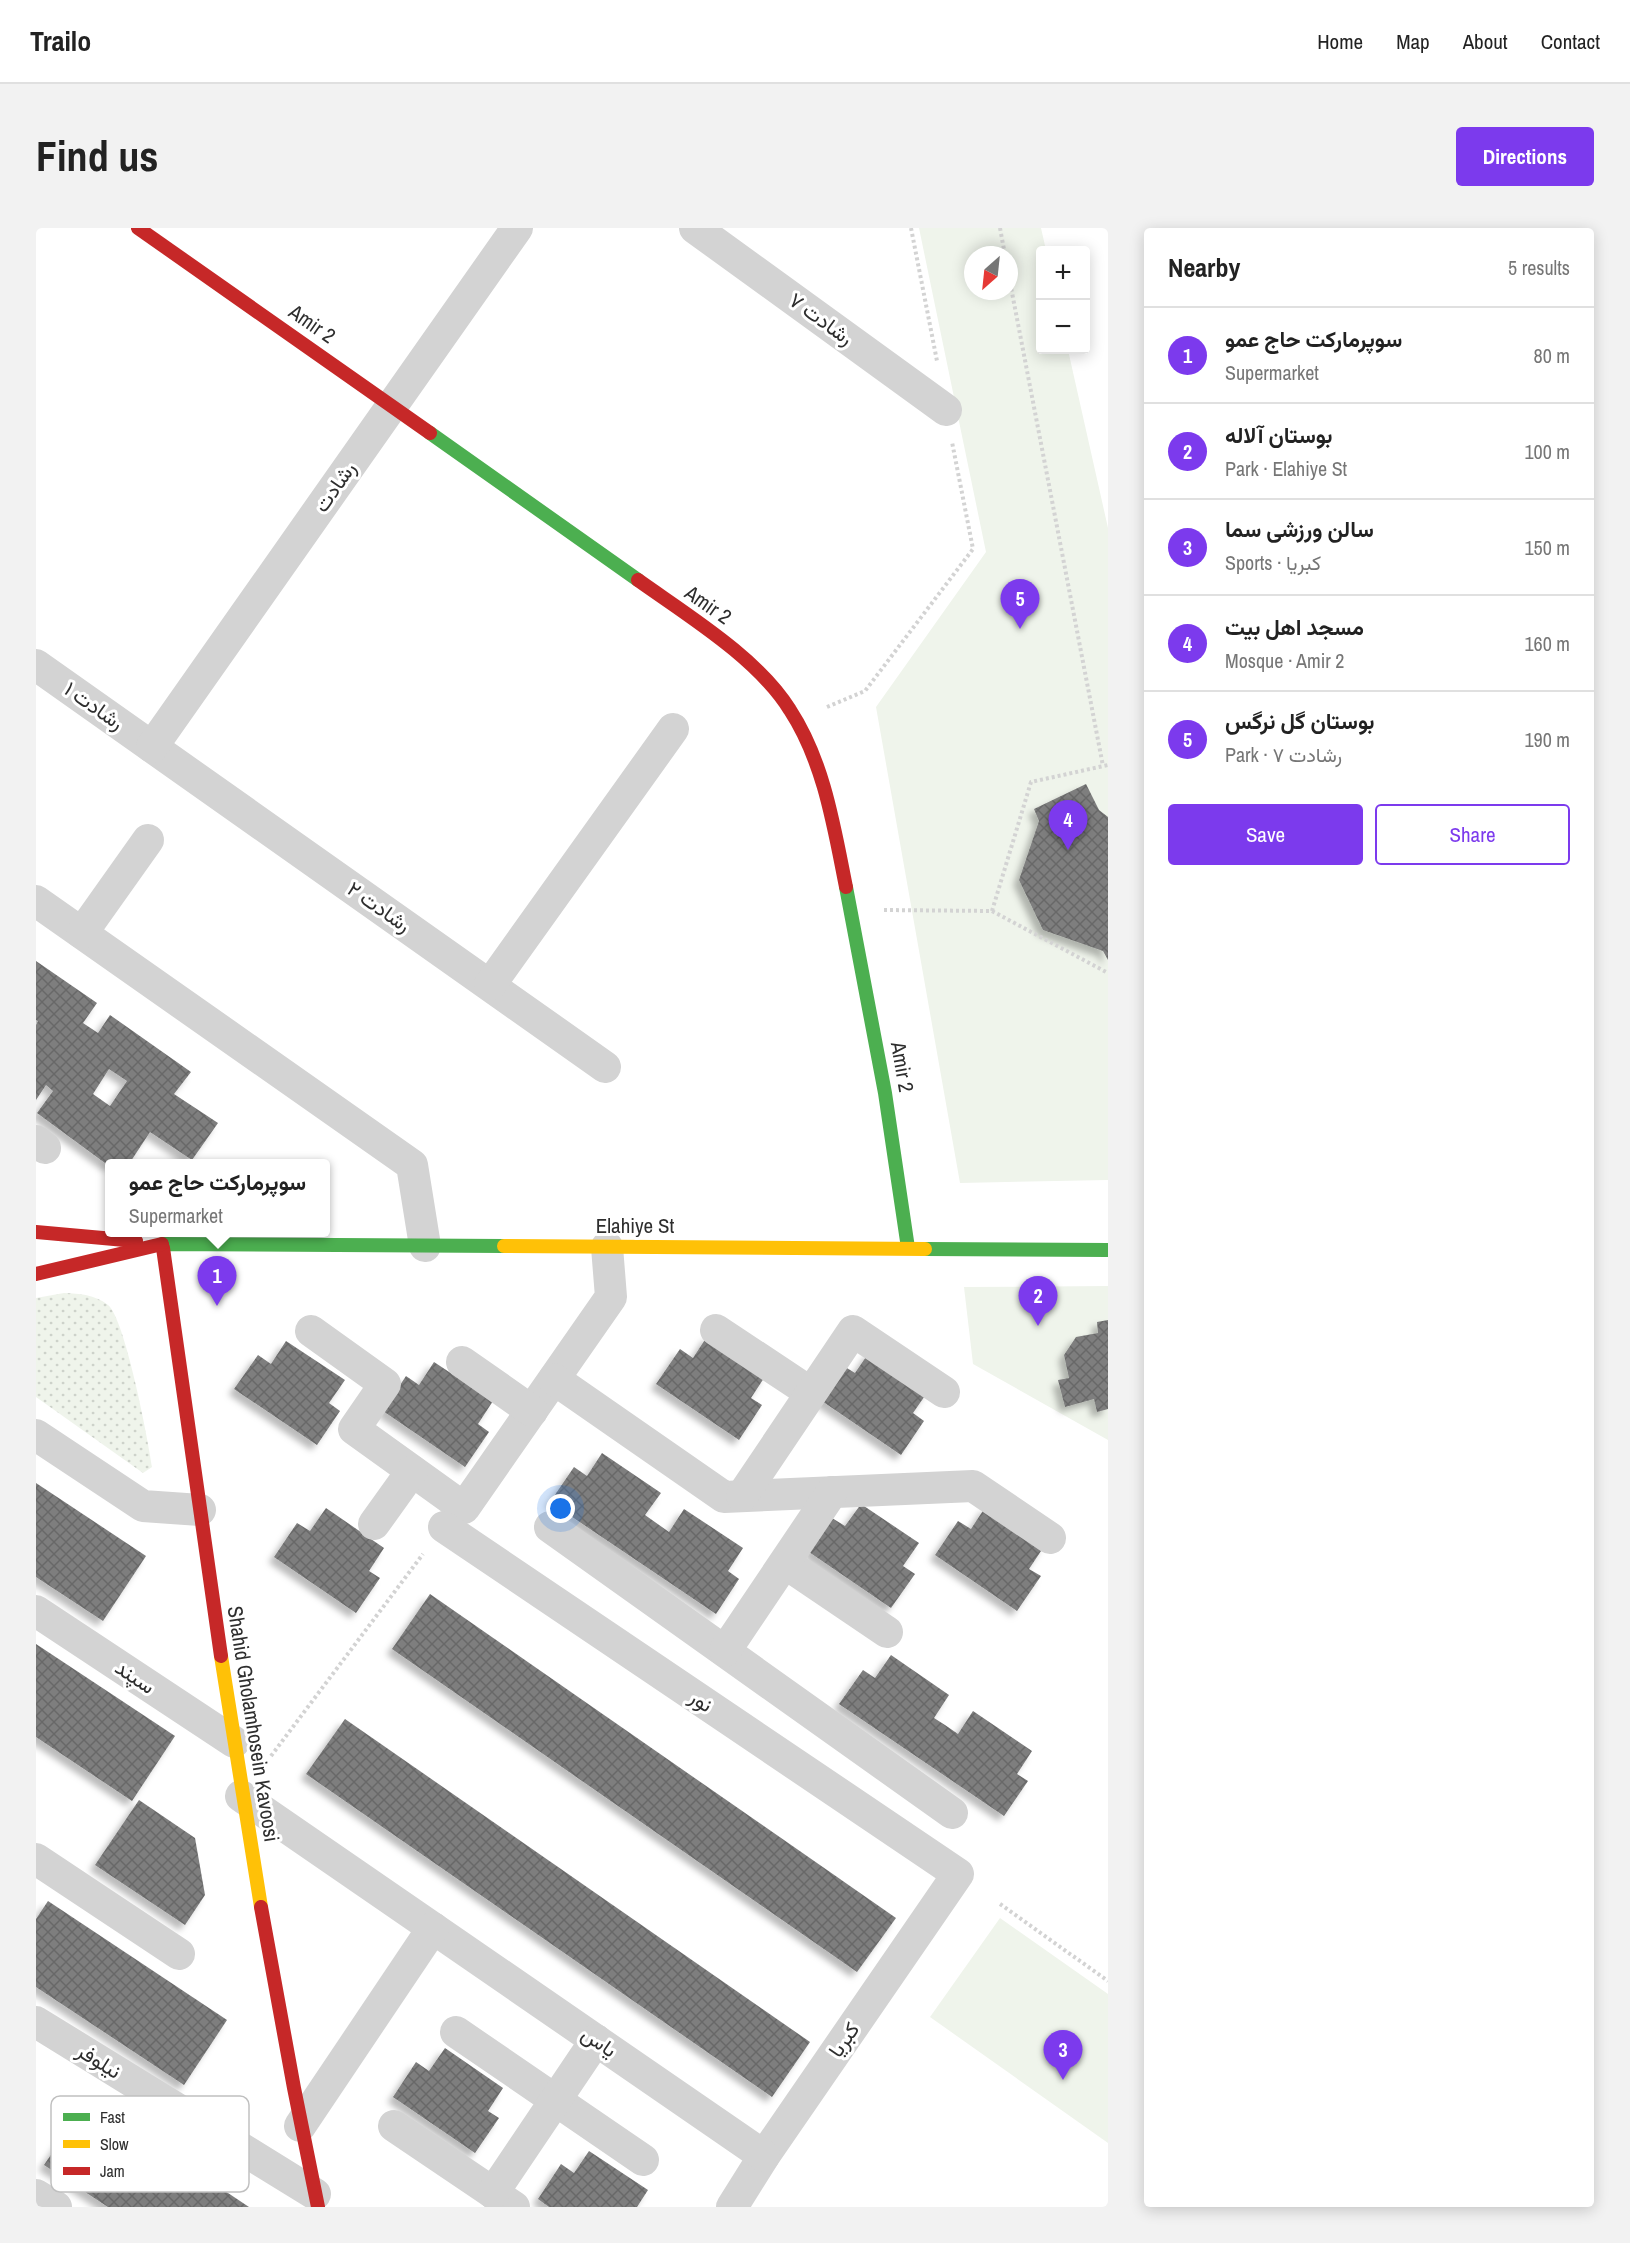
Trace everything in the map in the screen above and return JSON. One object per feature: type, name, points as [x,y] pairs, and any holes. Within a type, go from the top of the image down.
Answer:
[{"type":"main road","name":"Amir 2","points":[[138,228],[725,642],[769,683],[790,709],[809,746],[831,810],[885,1093],[908,1248]]},
{"type":"main road","points":[[36,1232],[162,1244]]},
{"type":"main road","name":"Elahiye St","points":[[162,1244],[1108,1250]]},
{"type":"main road","points":[[36,1274],[162,1244]]},
{"type":"main road","name":"Shahid Gholamhosein Kavoosi","points":[[162,1244],[241,1796],[300,2126],[316,2200]]},
{"type":"street","name":"رشادت","points":[[152,747],[517,228]]},
{"type":"street","name":"رشادت ۷","points":[[695,228],[946,410]]},
{"type":"street","name":"رشادت ۱","points":[[36,665],[152,747]]},
{"type":"street","points":[[490,986],[673,729]]},
{"type":"street","name":"رشادت ۲","points":[[152,747],[605,1067]]},
{"type":"street","points":[[82,933],[148,840]]},
{"type":"street","points":[[36,901],[412,1165],[425,1246]]},
{"type":"street","points":[[311,1330],[385,1384],[354,1430],[464,1508],[611,1297],[607,1246]]},
{"type":"street","points":[[716,1330],[811,1393]]},
{"type":"street","points":[[742,1496],[854,1331],[944,1392]]},
{"type":"street","points":[[462,1362],[532,1411]]},
{"type":"street","points":[[554,1379],[724,1497],[973,1486],[1050,1538]]},
{"type":"street","points":[[36,1435],[143,1506],[200,1510]]},
{"type":"street","points":[[375,1524],[412,1471]]},
{"type":"street","points":[[725,1651],[832,1492]]},
{"type":"street","name":"نور","points":[[444,1527],[958,1874]]},
{"type":"street","points":[[550,1527],[952,1813]]},
{"type":"street","points":[[785,1563],[887,1632]]},
{"type":"street","name":"سپند","points":[[36,1611],[234,1742]]},
{"type":"street","name":"یاس","points":[[241,1796],[764,2156]]},
{"type":"street","points":[[36,1859],[179,1954]]},
{"type":"street","name":"کبریا","points":[[732,2207],[764,2156],[958,1874]]},
{"type":"street","points":[[300,2126],[433,1928]]},
{"type":"street","name":"نيلوفر","points":[[36,2022],[152,2096]]},
{"type":"street","points":[[456,2032],[643,2160]]},
{"type":"street","points":[[394,2126],[504,2200],[556,2100],[596,2040]]},
{"type":"street","name":"نيلوفر","points":[[249,2157],[316,2200]]},
{"type":"street","points":[[36,2195],[56,2207]]},
{"type":"path","points":[[796,721],[865,691],[973,549],[911,228]]},
{"type":"path","points":[[1000,228],[1003,246]]},
{"type":"path","points":[[992,911],[1031,782],[1105,766],[1014,300]]},
{"type":"path","points":[[850,910],[992,911],[1108,973]]},
{"type":"path","points":[[241,1796],[444,1527]]},
{"type":"path","points":[[1000,1904],[1108,1981]]},
{"type":"shaded area","points":[[919,228],[1041,228],[1045,246],[1036,246],[1036,354],[1069,354],[1108,528],[1108,1180],[960,1183],[876,707],[986,552]]},
{"type":"shaded area","points":[[1108,1286],[1108,1440],[973,1364],[964,1287]]},
{"type":"shaded area","points":[[64,1293],[87,1295],[97,1299],[108,1305],[115,1315],[128,1355],[150,1453],[152,1467],[143,1473],[36,1397],[36,1298]]},
{"type":"shaded area","points":[[1000,1918],[1108,1994],[1108,2143],[930,2017]]},
{"type":"building","points":[[1086,784],[1099,810],[1108,817],[1108,960],[1103,951],[1043,930],[1019,880],[1039,821],[1034,809]]},
{"type":"building","points":[[36,961],[97,1003],[83,1023],[98,1033],[110,1015],[191,1072],[174,1094],[218,1123],[193,1159],[150,1132],[132,1159],[105,1159],[105,1163],[37,1113],[53,1091],[46,1085],[36,1100],[36,1025],[38,1021],[36,1020]],"holes":[[[109,1069],[127,1081],[110,1106],[93,1094]]]},
{"type":"building","points":[[1108,1320],[1108,1409],[1097,1412],[1094,1399],[1065,1407],[1058,1380],[1069,1378],[1064,1355],[1076,1337],[1098,1333],[1097,1322]]},
{"type":"building","points":[[708,1335],[766,1375],[751,1398],[762,1405],[739,1440],[656,1384],[680,1349],[693,1358]]},
{"type":"building","points":[[286,1341],[345,1380],[329,1403],[340,1411],[317,1445],[234,1389],[258,1355],[271,1364]]},
{"type":"building","points":[[870,1351],[929,1390],[913,1413],[924,1421],[901,1455],[819,1399],[842,1365],[855,1373]]},
{"type":"building","points":[[434,1362],[493,1401],[478,1424],[489,1432],[465,1467],[383,1411],[406,1376],[419,1385]]},
{"type":"building","points":[[602,1453],[661,1493],[645,1515],[669,1532],[684,1509],[743,1548],[728,1571],[739,1579],[716,1614],[550,1502],[574,1467],[587,1476]]},
{"type":"building","points":[[36,1483],[146,1556],[103,1621],[36,1577]]},
{"type":"building","points":[[861,1504],[919,1543],[903,1566],[915,1574],[891,1608],[809,1552],[832,1518],[845,1526]]},
{"type":"building","points":[[986,1506],[1045,1545],[1029,1569],[1041,1576],[1017,1611],[935,1555],[958,1521],[971,1529]]},
{"type":"building","points":[[326,1508],[384,1548],[369,1571],[380,1578],[356,1613],[274,1557],[297,1523],[310,1531]]},
{"type":"building","points":[[430,1594],[896,1918],[857,1972],[392,1649]]},
{"type":"building","points":[[36,1644],[175,1736],[132,1801],[36,1737]]},
{"type":"building","points":[[891,1655],[949,1695],[934,1718],[958,1734],[973,1711],[1032,1751],[1017,1774],[1028,1781],[1004,1816],[839,1704],[863,1670],[875,1678]]},
{"type":"building","points":[[345,1719],[810,2042],[772,2097],[306,1774]]},
{"type":"building","points":[[139,1800],[195,1838],[205,1895],[185,1925],[95,1865]]},
{"type":"building","points":[[48,1901],[227,2020],[184,2085],[36,1987],[36,1919]]},
{"type":"building","points":[[445,2048],[503,2088],[488,2111],[499,2118],[475,2153],[393,2097],[416,2062],[429,2071]]},
{"type":"building","points":[[589,2151],[648,2190],[637,2207],[549,2207],[538,2199],[561,2164],[574,2173]]},
{"type":"building","points":[[51,2154],[51,2170],[44,2165]]},
{"type":"building","points":[[85,2192],[227,2192],[249,2207],[108,2207]]},
{"type":"traffic: fast","points":[[430,433],[638,580]]},
{"type":"traffic: fast","points":[[846,887],[885,1093],[908,1248]]},
{"type":"traffic: fast","points":[[163,1248],[162,1244],[504,1246]]},
{"type":"traffic: fast","points":[[925,1249],[1108,1250]]},
{"type":"traffic: slow","points":[[504,1246],[925,1249]]},
{"type":"traffic: slow","points":[[221,1656],[261,1907]]},
{"type":"traffic: jam","points":[[138,228],[430,433]]},
{"type":"traffic: jam","points":[[638,580],[741,655],[760,673],[790,710],[802,730],[819,773],[832,818],[846,887]]},
{"type":"traffic: jam","points":[[36,1232],[136,1241]]},
{"type":"traffic: jam","points":[[36,1274],[162,1244]]},
{"type":"traffic: jam","points":[[163,1248],[221,1656]]},
{"type":"traffic: jam","points":[[261,1907],[318,2207]]},
{"type":"place","name":"بوستان گل نرگس","points":[[1020,629]]},
{"type":"place","name":"مسجد اهل بیت","points":[[1068,850]]},
{"type":"place","name":"سوپرمارکت حاج عمو","points":[[217,1306]]},
{"type":"place","name":"بوستان آلاله","points":[[1038,1326]]},
{"type":"place","name":"سالن ورزشی سما","points":[[1063,2080]]}]
